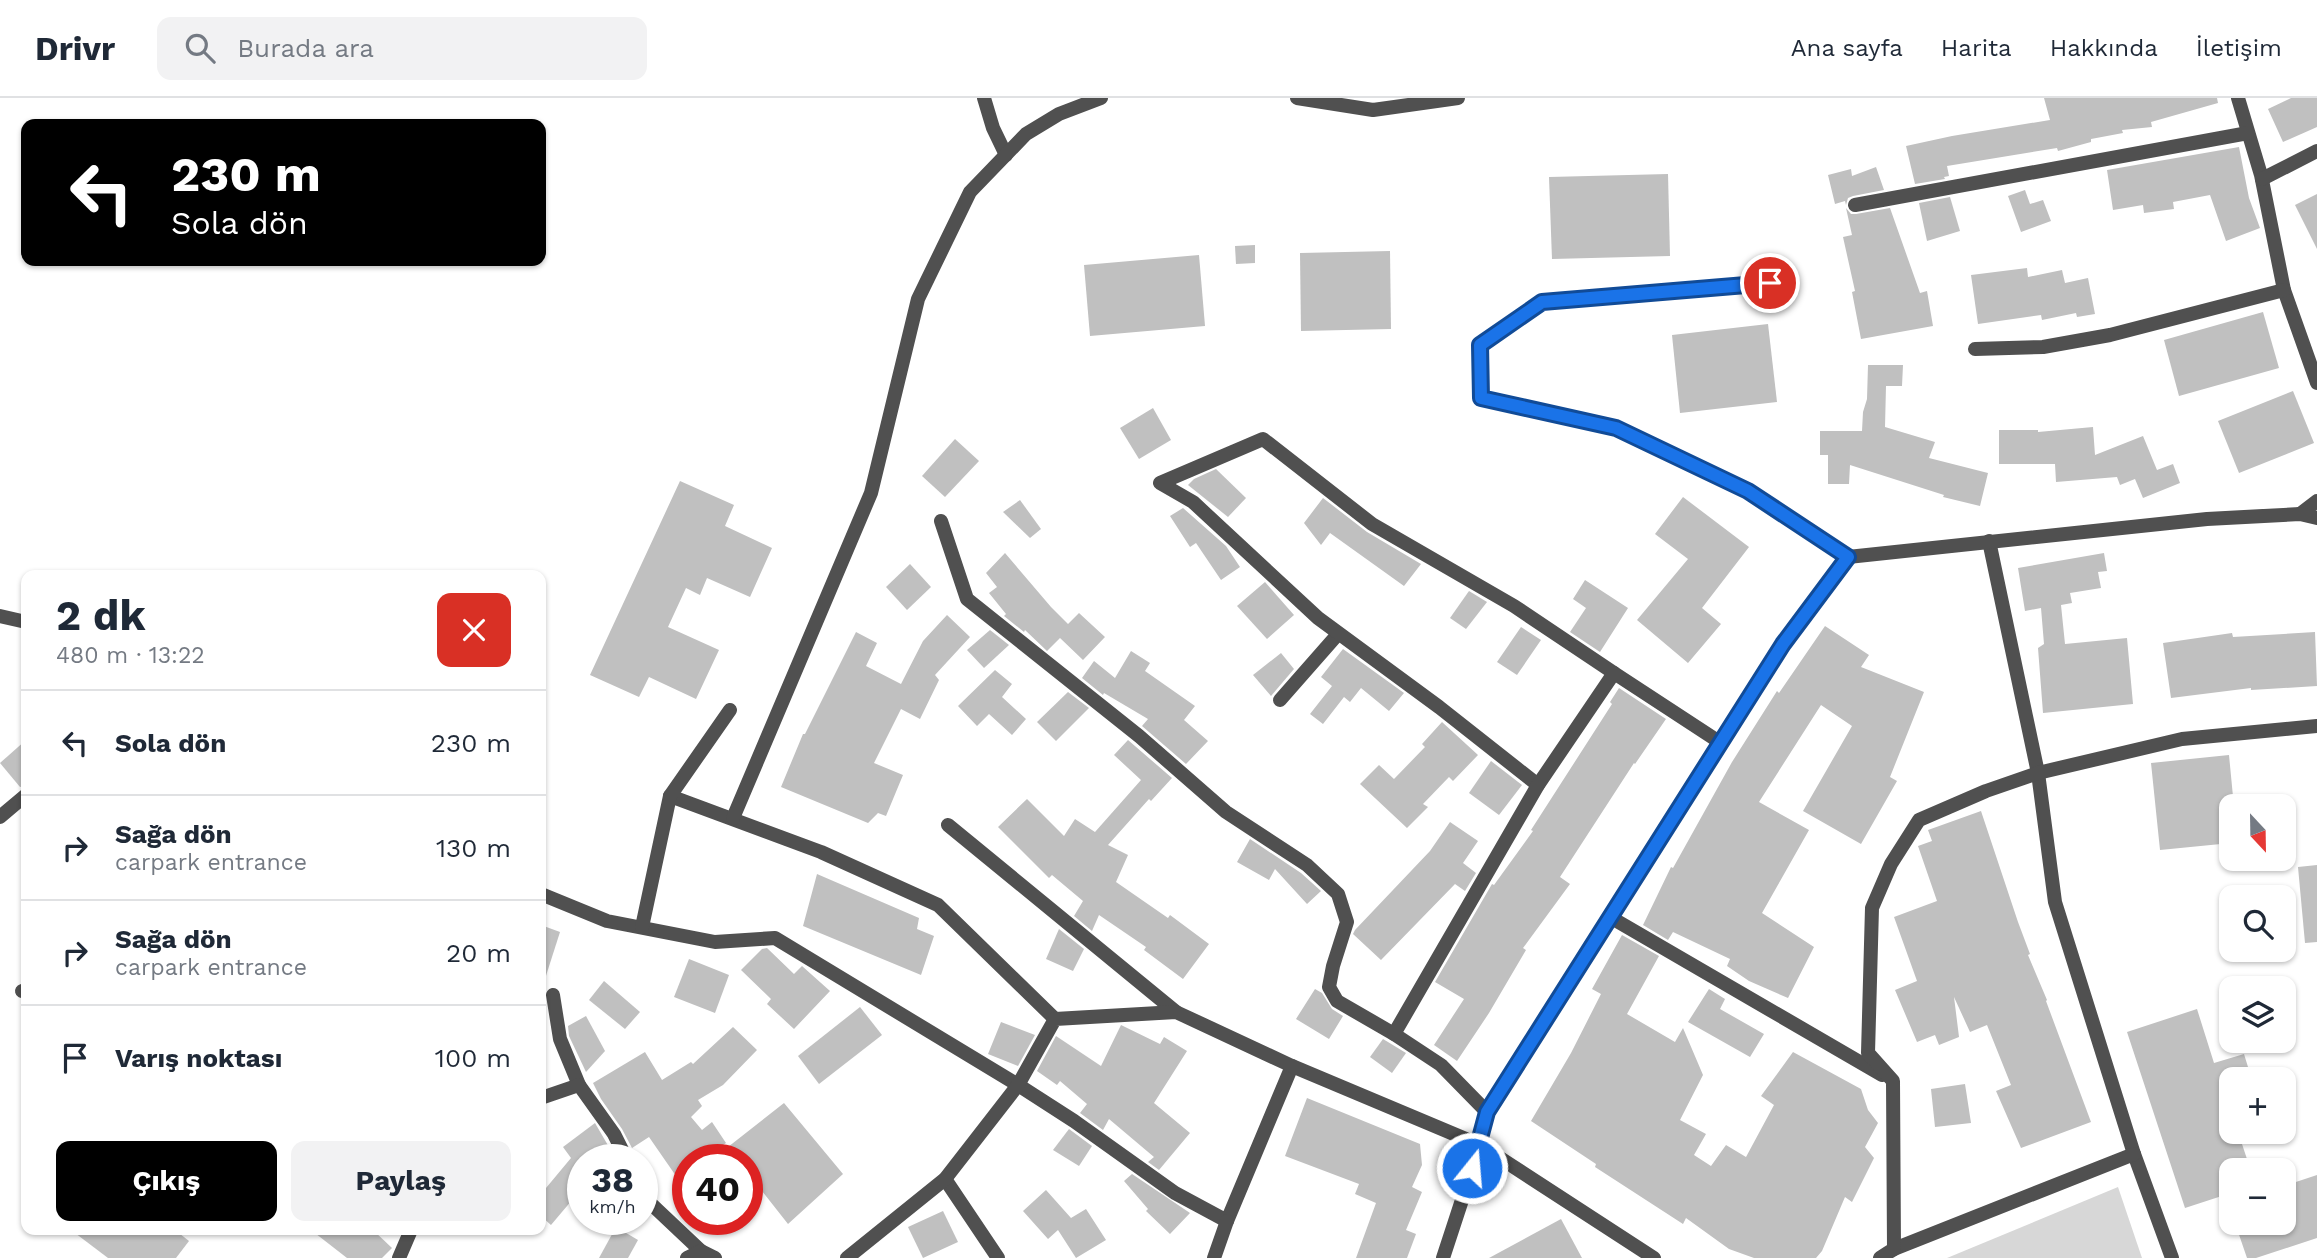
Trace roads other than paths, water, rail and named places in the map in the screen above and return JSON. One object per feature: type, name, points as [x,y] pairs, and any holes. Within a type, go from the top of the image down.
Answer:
[{"type":"street","points":[[984,98],[993,128],[1006,155]]},
{"type":"street","points":[[733,818],[872,494],[918,299],[970,192],[1026,134],[1059,114],[1101,98]]},
{"type":"street","points":[[1297,98],[1373,110],[1458,98]]},
{"type":"street","points":[[2238,98],[2262,178],[2284,290],[2317,383]]},
{"type":"street","points":[[1856,205],[2248,133]]},
{"type":"street","points":[[2262,178],[2317,151]]},
{"type":"street","points":[[1975,349],[2043,347],[2110,335],[2284,290]]},
{"type":"street","points":[[1481,398],[1616,428],[1748,491],[1848,557],[2207,519],[2300,514],[2317,518]]},
{"type":"street","points":[[1538,785],[1439,707],[1338,634],[1193,502],[1160,483],[1263,439],[1372,524],[1514,606],[1721,743]]},
{"type":"street","points":[[2300,514],[2317,504]]},
{"type":"street","points":[[941,522],[967,599],[1139,736],[1226,812],[1307,865],[1338,894],[1347,922],[1329,987],[1337,1002],[1394,1034],[1441,1065],[1487,1112]]},
{"type":"street","points":[[1989,541],[2038,774],[2055,902],[2134,1154],[2172,1258]]},
{"type":"street","points":[[1443,1258],[1480,1145],[1487,1112],[1783,644],[1848,557]]},
{"type":"street","points":[[0,616],[21,621]]},
{"type":"street","points":[[1280,700],[1338,634]]},
{"type":"street","points":[[1394,1034],[1538,785],[1614,673]]},
{"type":"street","points":[[642,928],[670,796],[730,710]]},
{"type":"street","points":[[1894,1249],[1893,1081],[1868,1053],[1872,908],[1891,864],[1919,820],[1986,791],[2038,774],[2182,739],[2317,726]]},
{"type":"street","points":[[670,796],[821,852],[938,905],[1055,1019],[1176,1012]]},
{"type":"street","points":[[0,817],[21,799]]},
{"type":"street","points":[[948,825],[1176,1012],[1292,1066],[1480,1145],[1654,1258]]},
{"type":"street","points":[[546,896],[607,921],[715,942],[775,938],[1018,1085],[1175,1193],[1227,1221]]},
{"type":"street","points":[[1610,917],[1893,1081]]},
{"type":"street","points":[[553,995],[560,1038],[579,1085],[619,1144]]},
{"type":"street","points":[[847,1258],[945,1179],[1018,1085],[1055,1019]]},
{"type":"street","points":[[1213,1258],[1292,1066]]},
{"type":"street","points":[[546,1096],[579,1085]]},
{"type":"street","points":[[1880,1258],[1894,1249],[2134,1154]]},
{"type":"street","points":[[945,1179],[998,1258]]},
{"type":"street","points":[[658,1210],[701,1251],[715,1258]]},
{"type":"street","points":[[399,1258],[409,1235]]},
{"type":"street","points":[[687,1258],[701,1251]]},
{"type":"lane","points":[[1481,398],[1480,345],[1542,302],[1770,283]]}]
